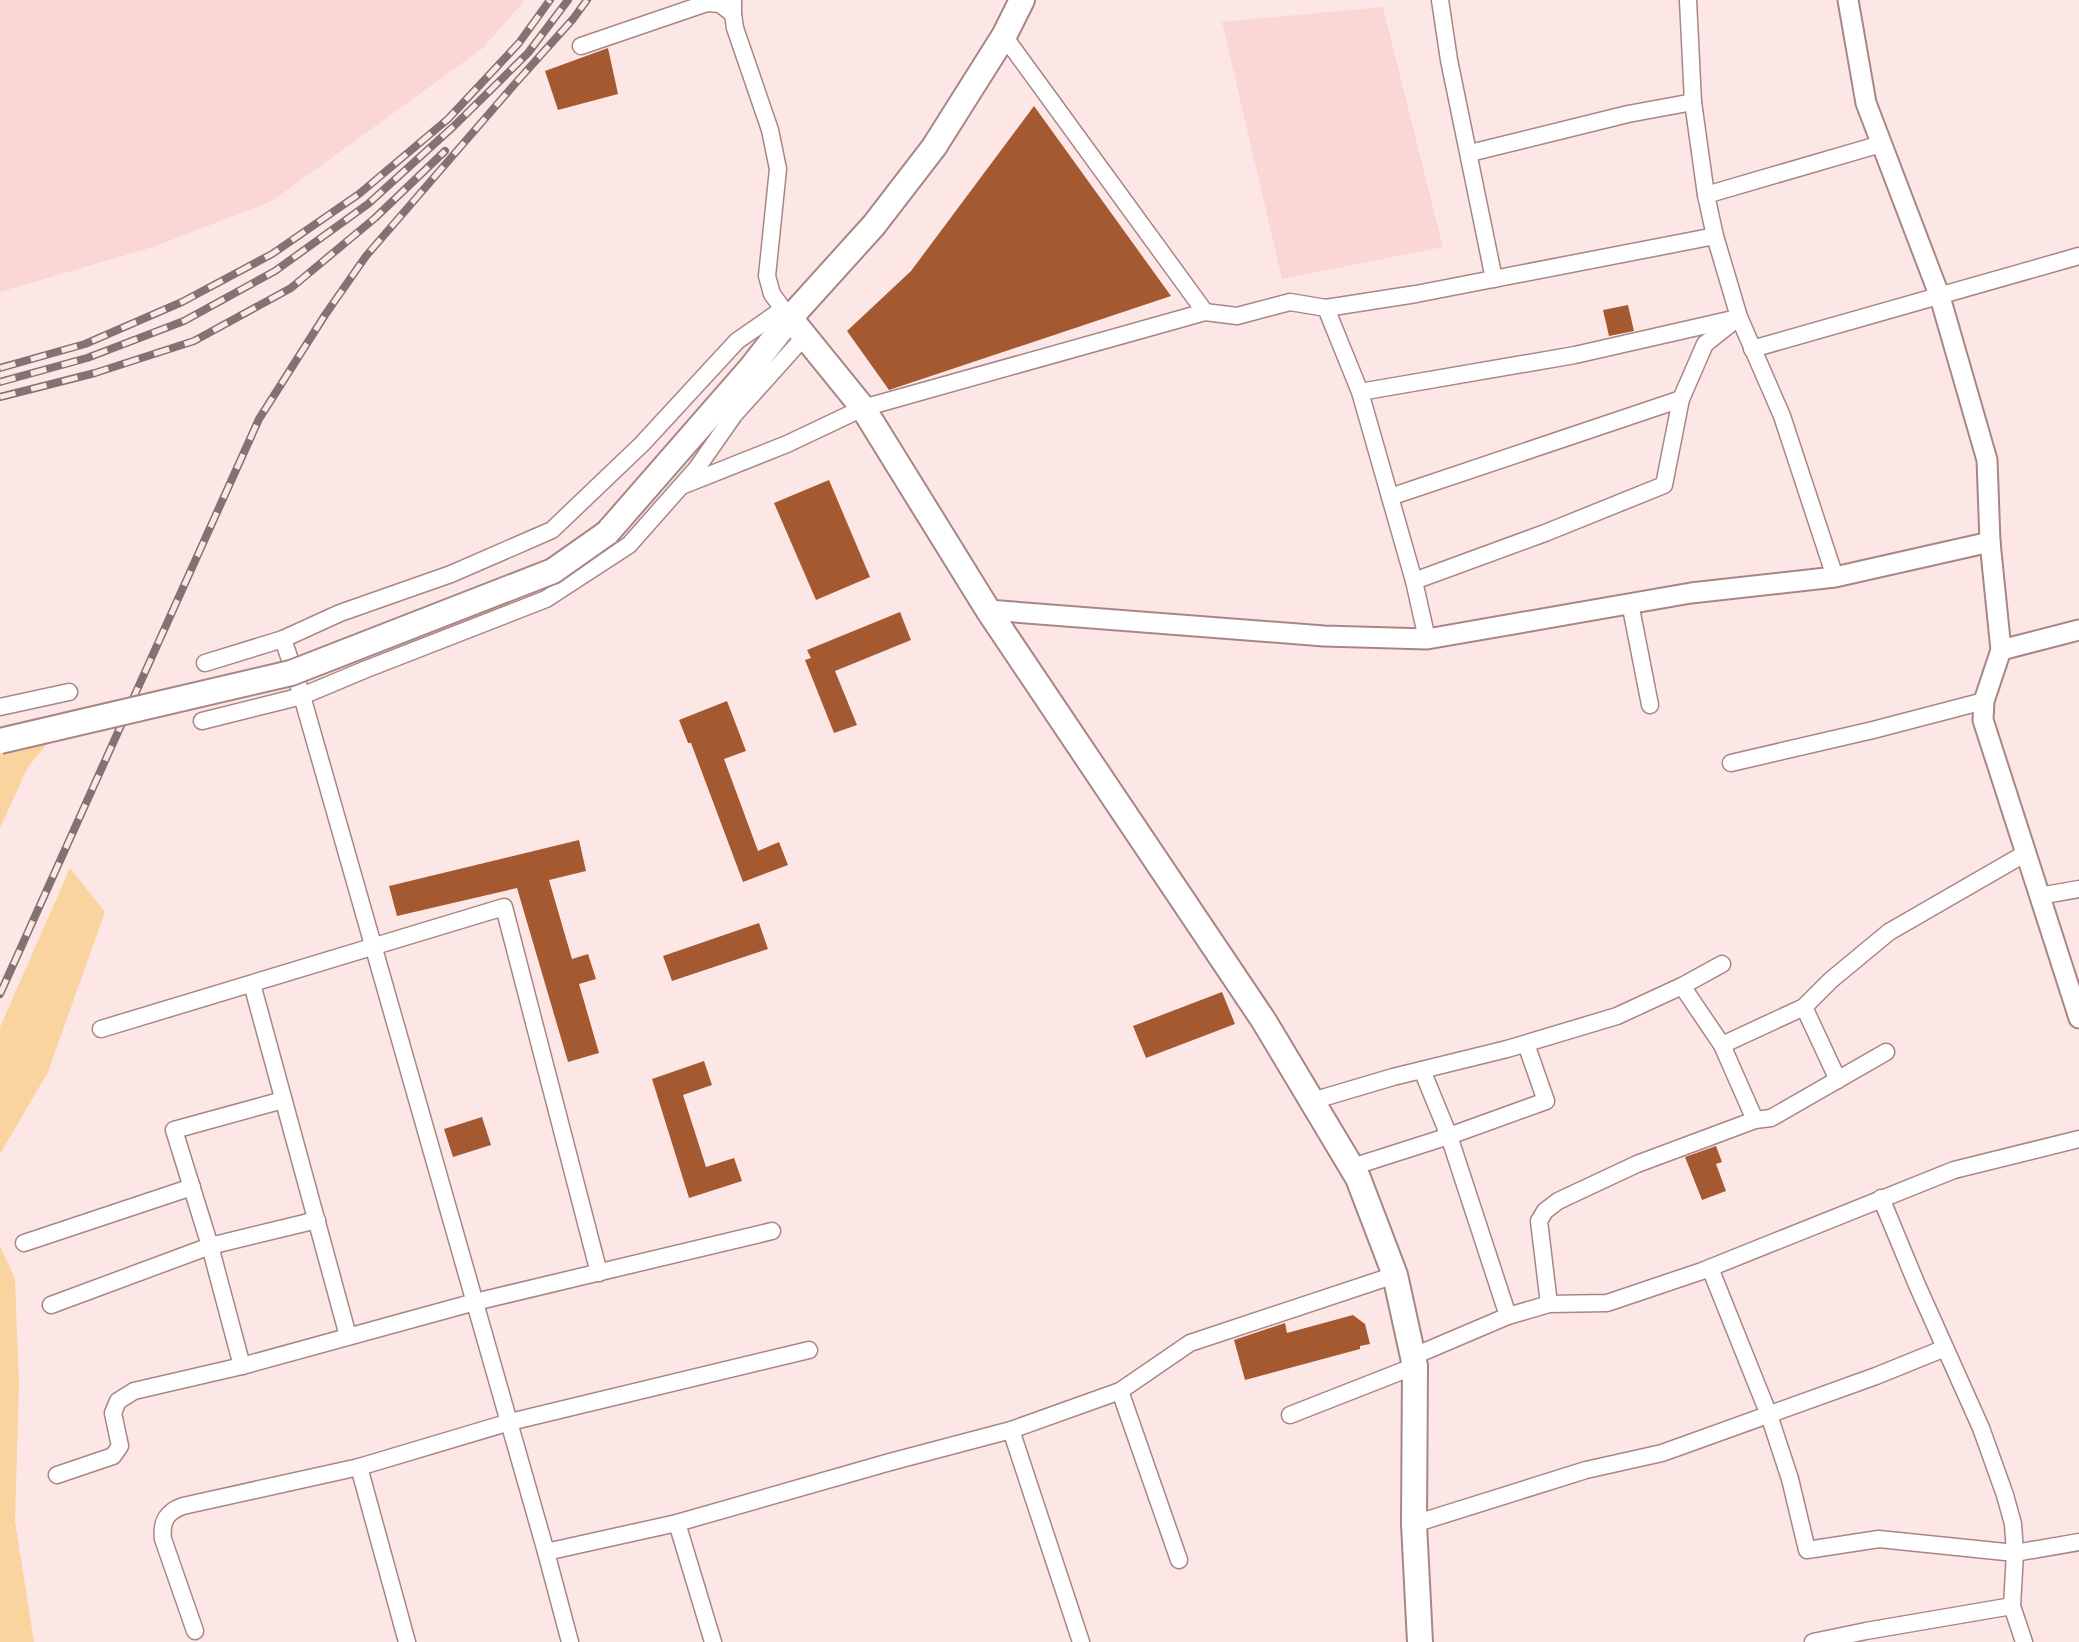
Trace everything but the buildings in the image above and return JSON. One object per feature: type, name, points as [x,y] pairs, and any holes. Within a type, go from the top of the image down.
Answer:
[{"type":"main road","points":[[0,741],[291,673],[553,571],[607,533],[874,225],[934,147],[1004,36],[1022,0]]},
{"type":"main road","points":[[792,321],[863,408],[988,610],[1264,1021],[1358,1178],[1395,1275],[1415,1361],[1414,1524],[1420,1642]]},
{"type":"street","points":[[1440,0],[1449,60],[1494,279]]},
{"type":"street","points":[[1689,0],[1693,102],[1706,195],[1715,236],[1739,317],[1782,416],[1835,577]]},
{"type":"street","points":[[1848,0],[1866,103],[1940,297],[1987,460],[1990,542],[2001,650],[1983,701],[1983,720],[2078,1013]]},
{"type":"street","points":[[581,46],[707,3],[733,7],[735,28],[770,130],[778,169],[767,276],[772,294],[792,321]]},
{"type":"street","points":[[1004,36],[1205,312]]},
{"type":"street","points":[[1470,153],[1629,114],[1693,102]]},
{"type":"street","points":[[1706,195],[1881,144]]},
{"type":"street","points":[[681,487],[774,449],[863,408],[1205,312],[1237,316],[1290,302],[1326,308],[1416,294],[1715,236]]},
{"type":"street","points":[[1752,349],[2079,256]]},
{"type":"street","points":[[1326,308],[1360,392],[1414,581],[1427,639]]},
{"type":"street","points":[[1360,392],[1574,355],[1739,317]]},
{"type":"street","points":[[1414,581],[1545,533],[1664,485],[1681,399],[1704,344],[1739,317]]},
{"type":"street","points":[[202,721],[302,696],[545,598],[629,545],[698,468],[792,321]]},
{"type":"street","points":[[205,663],[283,639],[340,613],[451,573],[552,530],[642,444],[737,341],[792,321]]},
{"type":"street","points":[[1390,497],[1681,399]]},
{"type":"street","points":[[988,610],[1324,636],[1427,639],[1690,593],[1835,577],[1990,542]]},
{"type":"street","points":[[1629,603],[1650,705]]},
{"type":"street","points":[[2001,650],[2079,629]]},
{"type":"street","points":[[283,639],[302,696],[510,1422],[570,1642]]},
{"type":"street","points":[[0,708],[69,692]]},
{"type":"street","points":[[1731,763],[1983,701]]},
{"type":"street","points":[[1722,1045],[1804,1007],[1831,980],[1889,932],[2026,853]]},
{"type":"street","points":[[2039,896],[2079,889]]},
{"type":"street","points":[[101,1029],[504,907],[599,1273]]},
{"type":"street","points":[[1312,1101],[1525,1044],[1617,1016],[1722,964]]},
{"type":"street","points":[[252,984],[348,1336]]},
{"type":"street","points":[[1682,986],[1722,1045],[1755,1120]]},
{"type":"street","points":[[1804,1007],[1838,1080]]},
{"type":"street","points":[[1352,1167],[1546,1101],[1525,1044]]},
{"type":"street","points":[[1549,1304],[1539,1221],[1545,1211],[1558,1201],[1637,1164],[1755,1120],[1771,1118],[1886,1052]]},
{"type":"street","points":[[1422,1070],[1449,1136],[1508,1316]]},
{"type":"street","points":[[242,1366],[210,1246],[174,1130],[283,1100]]},
{"type":"street","points":[[1290,1415],[1415,1361],[1508,1316],[1549,1304],[1607,1303],[1710,1268],[1954,1170],[2079,1139]]},
{"type":"street","points":[[24,1243],[192,1187]]},
{"type":"street","points":[[1881,1198],[1981,1428],[2005,1495],[2013,1524],[2015,1553],[2012,1605],[2024,1642]]},
{"type":"street","points":[[51,1305],[210,1246],[317,1220]]},
{"type":"street","points":[[57,1475],[113,1456],[120,1446],[113,1413],[118,1401],[134,1391],[242,1366],[475,1302],[772,1231]]},
{"type":"street","points":[[1710,1268],[1769,1415],[1790,1479],[1807,1550],[1879,1539],[2015,1553],[2079,1542]]},
{"type":"street","points":[[546,1552],[677,1523],[881,1464],[1011,1430],[1119,1391],[1190,1343],[1395,1275]]},
{"type":"street","points":[[1414,1524],[1586,1470],[1662,1453],[1876,1376],[1945,1348]]},
{"type":"street","points":[[195,1632],[163,1539],[164,1520],[169,1513],[183,1506],[359,1467],[510,1422],[810,1350]]},
{"type":"street","points":[[1119,1391],[1179,1560]]},
{"type":"street","points":[[1011,1430],[1081,1642]]},
{"type":"street","points":[[359,1467],[407,1642]]},
{"type":"street","points":[[677,1523],[713,1642]]},
{"type":"street","points":[[1813,1642],[2012,1605]]},
{"type":"shaded area","points":[[0,0],[525,0],[483,48],[272,201],[153,247],[0,292]]},
{"type":"shaded area","points":[[1383,7],[1443,247],[1282,279],[1222,22]]},
{"type":"shaded area","points":[[0,732],[56,733],[28,767],[0,828]]},
{"type":"shaded area","points":[[70,868],[105,912],[48,1072],[0,1154],[0,1027]]},
{"type":"shaded area","points":[[0,1246],[15,1279],[19,1384],[15,1521],[34,1642],[0,1642]]},
{"type":"railway","points":[[0,368],[85,344],[182,302],[272,254],[359,194],[448,119],[519,43],[550,0]]},
{"type":"railway","points":[[0,382],[87,358],[184,321],[275,271],[368,204],[454,126],[528,53],[568,0]]},
{"type":"railway","points":[[0,994],[259,419],[366,256],[587,0]]},
{"type":"railway","points":[[0,397],[95,373],[194,341],[291,288],[375,218],[445,151]]}]
